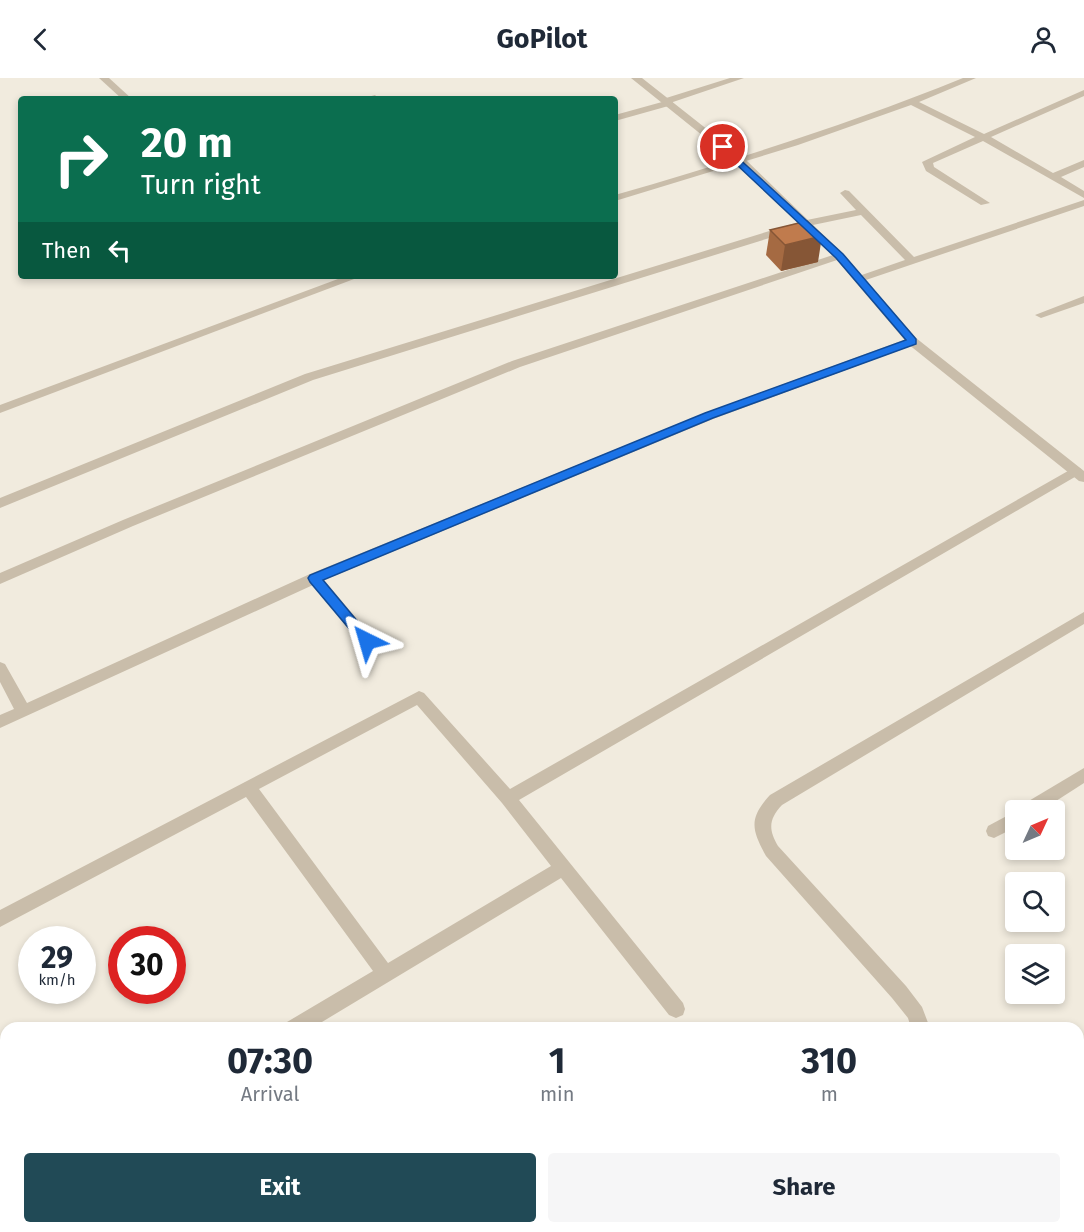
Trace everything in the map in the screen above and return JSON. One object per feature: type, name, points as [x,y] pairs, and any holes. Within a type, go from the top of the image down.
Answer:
[{"type":"street","points":[[104,78],[124,96]]},
{"type":"street","points":[[508,798],[1079,474],[912,341],[839,256],[742,162],[636,78]]},
{"type":"street","points":[[618,117],[739,78]]},
{"type":"street","points":[[618,197],[742,162],[913,102],[971,78]]},
{"type":"street","points":[[985,203],[927,165],[927,162],[1084,93]]},
{"type":"street","points":[[913,102],[983,137],[1084,195]]},
{"type":"street","points":[[1053,177],[1084,163]]},
{"type":"street","points":[[845,193],[912,261]]},
{"type":"street","points":[[860,279],[1084,203]]},
{"type":"street","points":[[0,503],[309,377],[806,224],[862,212]]},
{"type":"street","points":[[0,579],[128,523],[516,364],[839,256]]},
{"type":"street","points":[[0,409],[348,279]]},
{"type":"street","points":[[1041,315],[1084,299]]},
{"type":"street","points":[[0,722],[315,578],[709,416],[912,341]]},
{"type":"street","points":[[315,578],[367,641]]},
{"type":"street","points":[[919,1022],[915,1013],[899,992],[772,851],[761,832],[761,818],[777,800],[1084,617]]},
{"type":"street","points":[[0,668],[23,711]]},
{"type":"street","points":[[0,919],[419,697],[508,798],[676,1009]]},
{"type":"street","points":[[1044,800],[1084,775]]},
{"type":"street","points":[[249,788],[384,972]]},
{"type":"street","points":[[994,831],[1005,824]]},
{"type":"street","points":[[304,1022],[384,972],[562,868]]},
{"type":"building","points":[[807,221],[822,236],[785,245],[770,230]]},
{"type":"route","points":[[367,641],[315,578],[709,416],[912,341],[839,256],[742,162],[723,147]]}]
